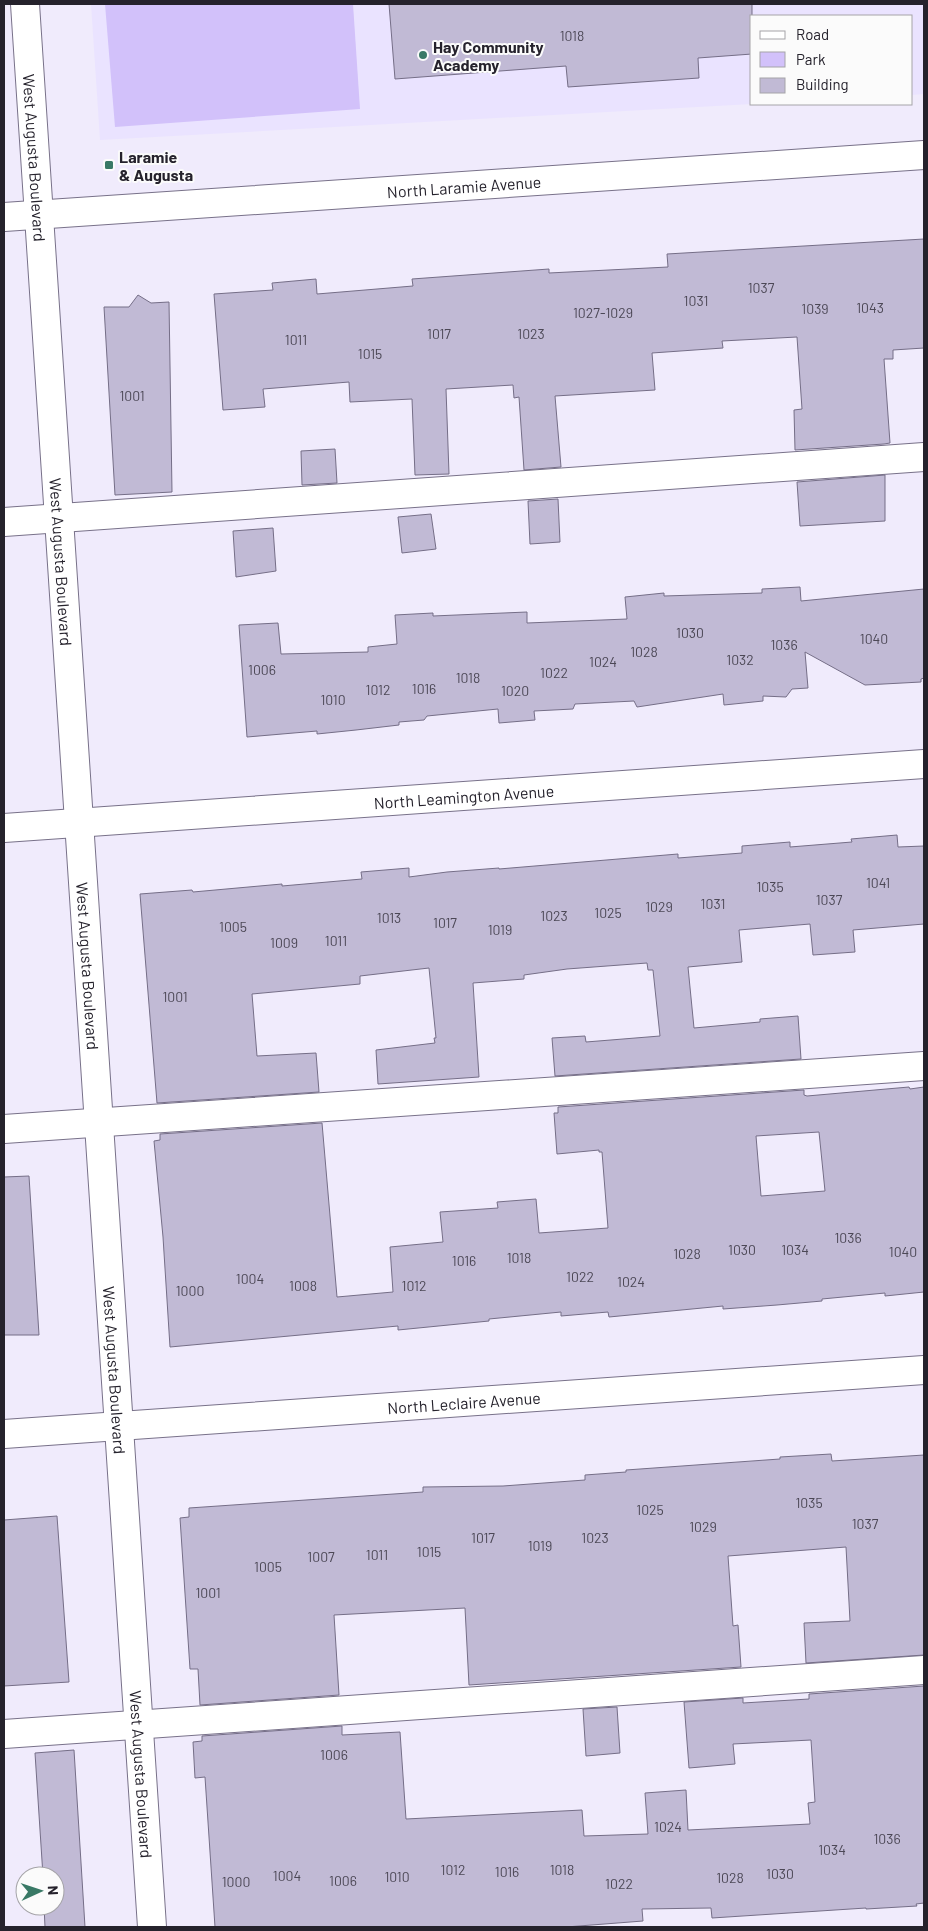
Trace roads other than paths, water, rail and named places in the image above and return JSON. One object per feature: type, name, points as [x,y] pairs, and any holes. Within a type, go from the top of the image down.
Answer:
[{"type":"street","name":"West Augusta Boulevard","points":[[25,4],[152,1927]]},
{"type":"street","name":"North Laramie Avenue","points":[[4,217],[924,155]]},
{"type":"street","points":[[4,522],[924,457]]},
{"type":"street","name":"North Leamington Avenue","points":[[4,828],[924,764]]},
{"type":"street","points":[[4,1129],[924,1066]]},
{"type":"street","name":"North Leclaire Avenue","points":[[4,1434],[924,1370]]},
{"type":"street","points":[[4,1734],[924,1670]]},
{"type":"place","name":"Hay Community Academy","points":[[423,55]]},
{"type":"place","name":"Laramie & Augusta","points":[[109,165]]}]
